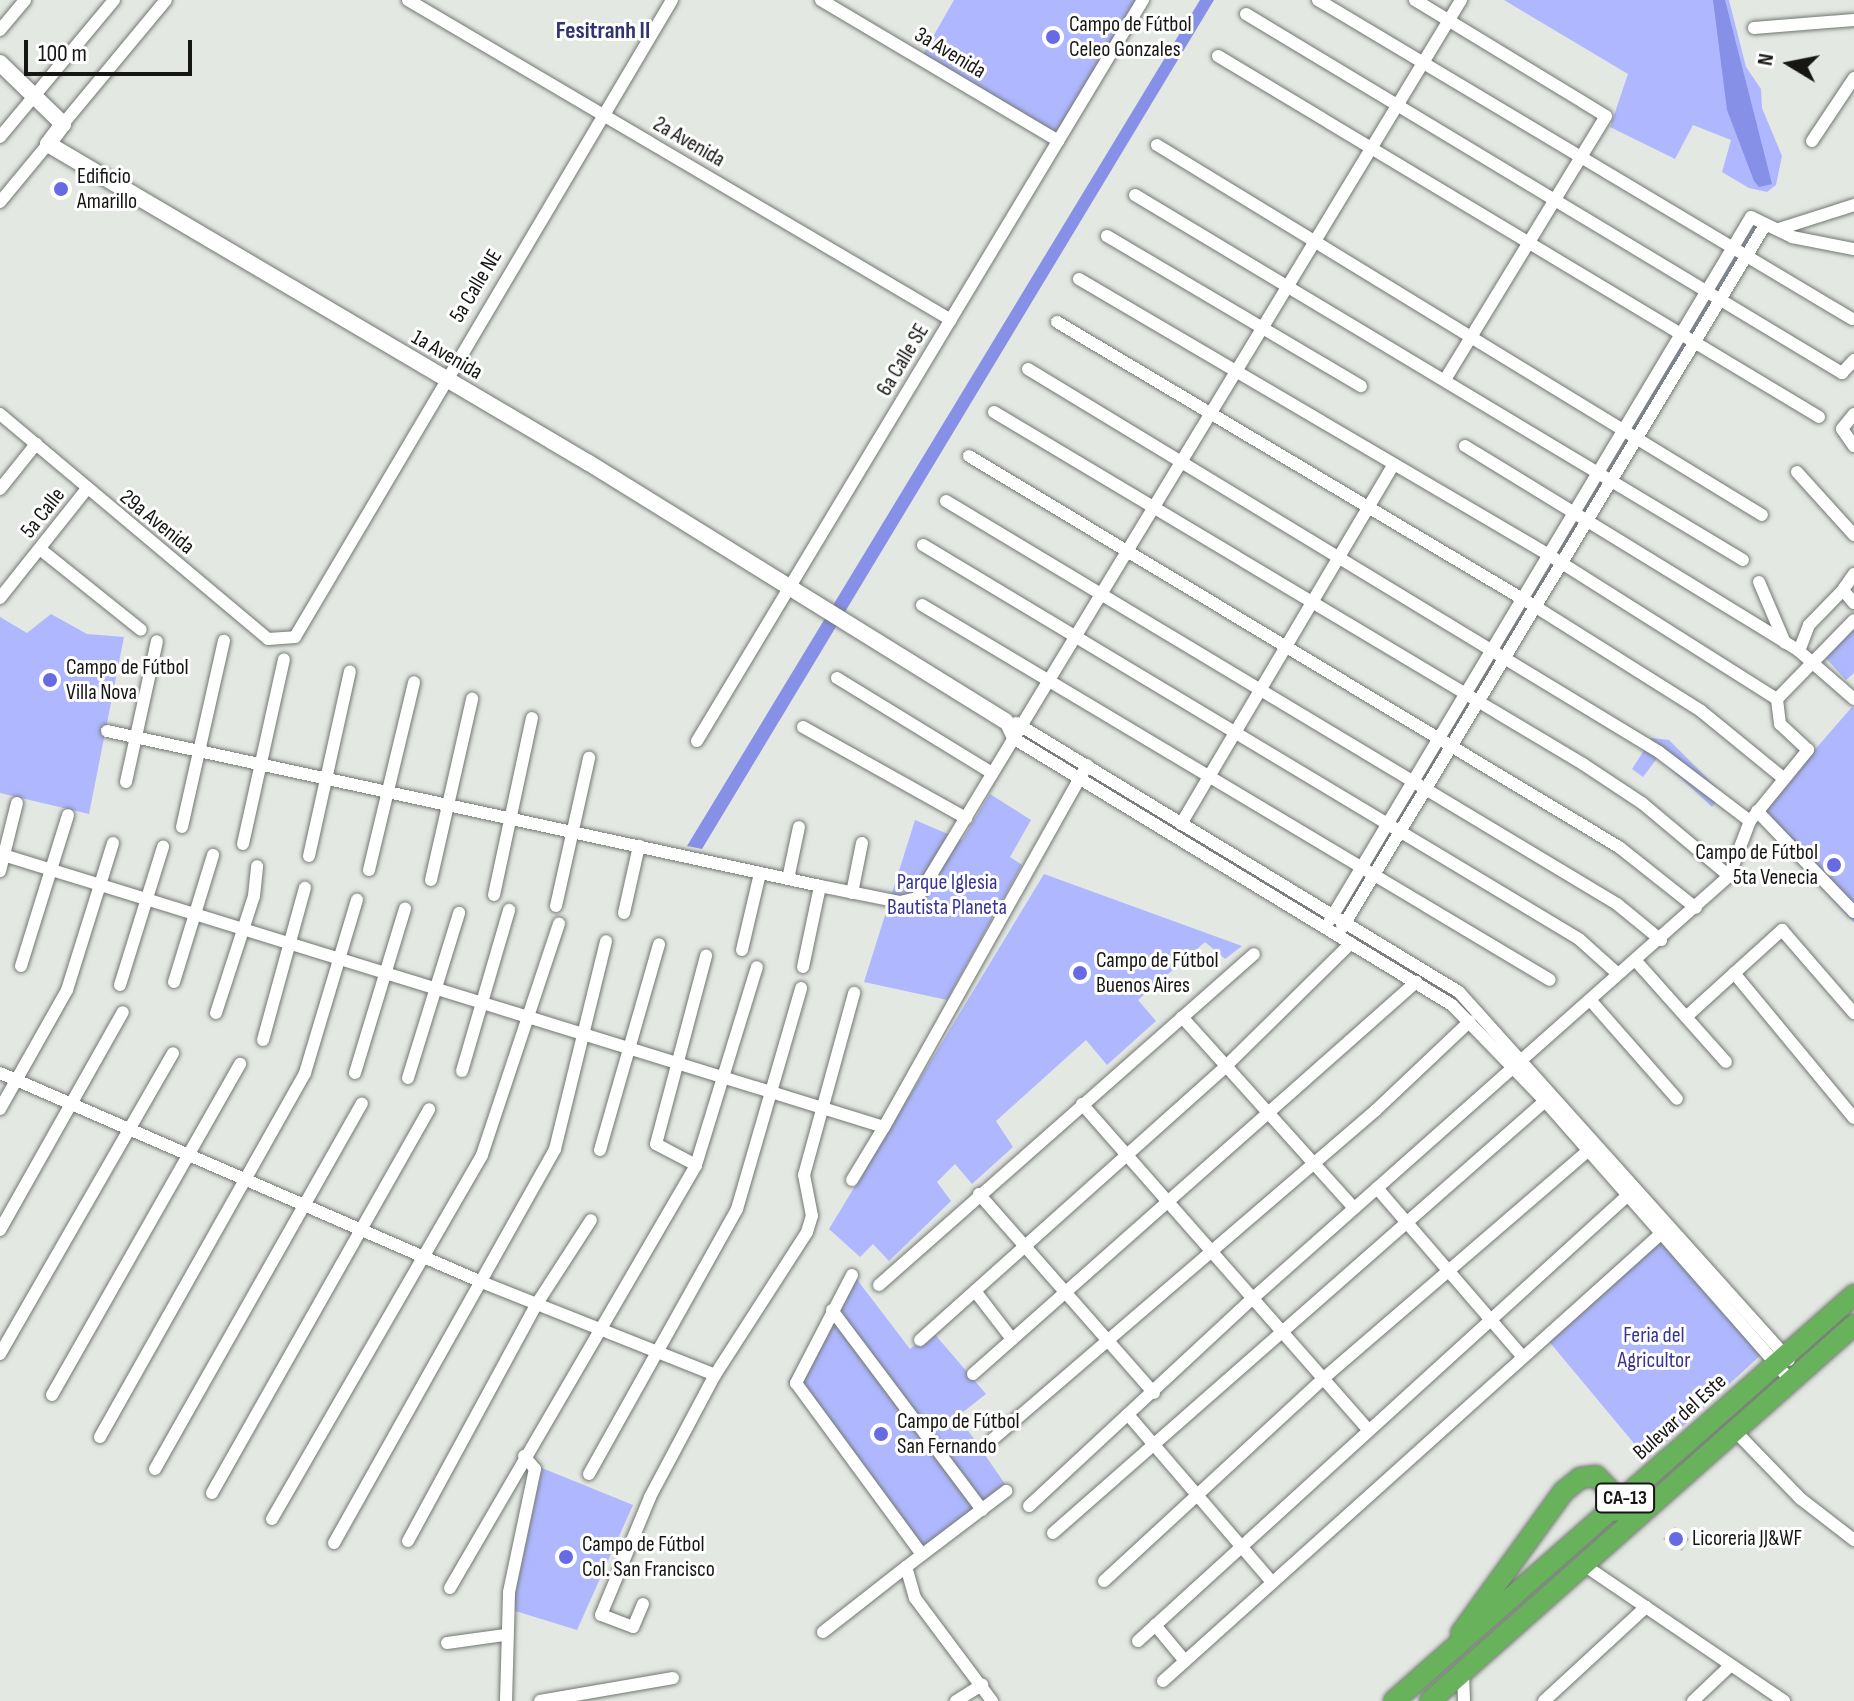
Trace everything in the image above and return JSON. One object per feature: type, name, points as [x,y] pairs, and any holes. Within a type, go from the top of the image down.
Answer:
[{"type":"highway","name":"Bulevar del Este","points":[[1394,1701],[1854,1295]]},
{"type":"highway","name":"CA-13","points":[[1430,1701],[1854,1325]]},
{"type":"highway","points":[[1439,1662],[1563,1492],[1580,1478],[1596,1476],[1621,1502],[1606,1529],[1540,1589],[1527,1616]]},
{"type":"street","points":[[0,30],[25,0]]},
{"type":"street","points":[[0,137],[114,0]]},
{"type":"street","points":[[0,202],[166,0]]},
{"type":"street","name":"2a Avenida","points":[[408,0],[951,320]]},
{"type":"street","name":"5a Calle NE","points":[[295,637],[444,378],[672,0]]},
{"type":"street","name":"3a Avenida","points":[[821,0],[1058,141]]},
{"type":"street","name":"6a Calle SE","points":[[697,741],[1143,0]]},
{"type":"street","points":[[1318,0],[1852,319]]},
{"type":"street","points":[[1415,0],[1604,114],[1445,380]]},
{"type":"street","points":[[107,731],[852,893],[900,902],[917,898],[1013,738],[1013,722],[1049,678],[1178,460],[1210,418],[1290,287],[1312,242],[1461,0]]},
{"type":"street","points":[[1246,14],[1842,373],[1854,360]]},
{"type":"street","points":[[1754,28],[1854,20]]},
{"type":"street","points":[[1218,56],[1819,417]]},
{"type":"street","points":[[0,63],[63,124]]},
{"type":"street","points":[[1812,141],[1854,78]]},
{"type":"street","name":"1a Avenida","points":[[48,144],[444,378],[828,613],[1013,722]]},
{"type":"street","points":[[1157,145],[1312,242],[1627,428],[1762,515]]},
{"type":"street","points":[[1135,195],[1601,471],[1743,560]]},
{"type":"street","points":[[1779,229],[1854,205]]},
{"type":"street","points":[[1325,927],[1751,217],[1765,225],[1854,249]]},
{"type":"street","points":[[1338,935],[1765,225]]},
{"type":"street","points":[[1107,236],[1361,386]]},
{"type":"street","points":[[1079,279],[1549,555],[1777,699]]},
{"type":"street","points":[[1057,322],[1210,418],[1536,607],[1701,711],[1782,777]]},
{"type":"street","points":[[1028,369],[1659,752],[1754,816],[1854,912]]},
{"type":"street","points":[[994,412],[1642,803],[1729,876]]},
{"type":"street","name":"29a Avenida","points":[[0,414],[86,490],[268,639],[295,637]]},
{"type":"street","points":[[1854,414],[1842,429],[1854,446]]},
{"type":"street","points":[[0,489],[36,444]]},
{"type":"street","points":[[1465,446],[1799,651],[1854,699]]},
{"type":"street","points":[[969,456],[1619,847],[1696,908]]},
{"type":"street","points":[[1181,824],[1341,559],[1394,464]]},
{"type":"street","points":[[1797,472],[1854,535]]},
{"type":"street","name":"5a Calle","points":[[0,598],[86,490]]},
{"type":"street","points":[[946,501],[1617,904],[1661,940]]},
{"type":"street","points":[[923,545],[1579,939],[1618,974]]},
{"type":"street","points":[[40,549],[141,630]]},
{"type":"street","points":[[1799,651],[1809,625],[1854,574]]},
{"type":"street","points":[[1759,582],[1785,643]]},
{"type":"street","points":[[1843,590],[1854,603]]},
{"type":"street","points":[[922,605],[1049,678],[1550,980]]},
{"type":"street","points":[[1777,699],[1854,620]]},
{"type":"street","points":[[126,782],[157,641]]},
{"type":"street","points":[[182,827],[224,641]]},
{"type":"street","points":[[243,844],[284,659]]},
{"type":"street","points":[[309,856],[350,671]]},
{"type":"street","points":[[837,678],[992,773]]},
{"type":"street","points":[[369,870],[414,682]]},
{"type":"street","points":[[431,880],[472,699]]},
{"type":"street","points":[[1029,1506],[1130,1417],[1252,1299],[1618,974],[1661,940],[1729,876],[1754,816],[1782,777],[1808,750],[1780,724],[1777,699]]},
{"type":"street","points":[[494,895],[532,718]]},
{"type":"street","points":[[1013,722],[1459,992],[1664,1230],[1795,1376]]},
{"type":"street","points":[[803,727],[966,818]]},
{"type":"street","points":[[1013,738],[1416,982],[1470,1021],[1519,1062],[1545,1101],[1628,1195],[1664,1230]]},
{"type":"street","points":[[556,906],[589,758]]},
{"type":"street","points":[[852,1180],[1087,765]]},
{"type":"street","points":[[0,871],[17,803]]},
{"type":"street","points":[[21,966],[68,815]]},
{"type":"street","points":[[788,879],[799,827]]},
{"type":"street","points":[[0,1109],[67,990],[113,843]]},
{"type":"street","points":[[852,893],[862,843]]},
{"type":"street","points":[[624,913],[639,846]]},
{"type":"street","points":[[120,985],[163,847]]},
{"type":"street","points":[[2,855],[483,1004],[822,1104],[884,1127]]},
{"type":"street","points":[[174,982],[213,855]]},
{"type":"street","points":[[216,1013],[243,928],[257,866]]},
{"type":"street","points":[[742,950],[760,873]]},
{"type":"street","points":[[803,967],[820,886]]},
{"type":"street","points":[[263,1040],[305,888]]},
{"type":"street","points":[[100,1437],[305,1073],[357,900]]},
{"type":"street","points":[[355,1073],[405,908]]},
{"type":"street","points":[[462,1071],[509,910]]},
{"type":"street","points":[[408,1078],[459,913]]},
{"type":"street","points":[[272,1519],[482,1155],[532,1017],[559,923]]},
{"type":"street","points":[[1686,1017],[1782,930],[1854,1013]]},
{"type":"street","points":[[334,1543],[555,1149],[581,1032],[606,941]]},
{"type":"street","points":[[920,1340],[1226,1066],[1351,943]]},
{"type":"street","points":[[600,1150],[659,944]]},
{"type":"street","points":[[879,1285],[1254,954]]},
{"type":"street","points":[[696,1165],[656,1144],[706,956]]},
{"type":"street","points":[[1636,961],[1726,1062]]},
{"type":"street","points":[[450,1588],[597,1330],[696,1165],[757,967]]},
{"type":"street","points":[[1734,973],[1854,1118]]},
{"type":"street","points":[[973,1374],[1416,982]]},
{"type":"street","points":[[589,1474],[737,1209],[801,988]]},
{"type":"street","points":[[643,1604],[633,1627],[601,1615],[650,1497],[715,1375],[807,1232],[812,1216],[804,1175],[854,993]]},
{"type":"street","points":[[1591,1001],[1677,1099]]},
{"type":"street","points":[[0,1230],[74,1104],[123,1012]]},
{"type":"street","points":[[1182,1017],[1354,1208]]},
{"type":"street","points":[[993,1439],[1470,1021]]},
{"type":"street","points":[[0,1354],[173,1053]]},
{"type":"street","points":[[52,1395],[240,1064]]},
{"type":"street","points":[[0,1073],[479,1281],[715,1375]]},
{"type":"street","points":[[1053,1533],[1545,1101]]},
{"type":"street","points":[[155,1469],[362,1103]]},
{"type":"street","points":[[1082,1104],[1252,1299],[1325,1377],[1368,1430]]},
{"type":"street","points":[[212,1493],[364,1231],[429,1109]]},
{"type":"street","points":[[1104,1581],[1199,1500],[1325,1377],[1589,1150]]},
{"type":"street","points":[[1377,1188],[1522,1356]]},
{"type":"street","points":[[979,1194],[1110,1339],[1154,1393]]},
{"type":"street","points":[[1138,1641],[1490,1317],[1628,1195]]},
{"type":"street","points":[[408,1541],[536,1305],[591,1220]]},
{"type":"street","points":[[1163,1681],[1664,1230]]},
{"type":"street","points":[[852,1275],[796,1383],[920,1552]]},
{"type":"street","points":[[975,1291],[1012,1339]]},
{"type":"street","points":[[832,1310],[982,1510]]},
{"type":"street","points":[[1130,1417],[1271,1581]]},
{"type":"street","points":[[1735,1431],[1801,1499],[1854,1540]]},
{"type":"street","points":[[506,1701],[505,1635],[535,1469],[524,1456]]},
{"type":"street","points":[[823,1632],[906,1567],[920,1552],[1006,1491]]},
{"type":"street","points":[[1584,1565],[1784,1701]]},
{"type":"street","points":[[906,1567],[915,1598],[992,1701]]},
{"type":"street","points":[[1544,1701],[1646,1607]]},
{"type":"street","points":[[1155,1625],[1185,1661]]},
{"type":"street","points":[[447,1643],[505,1635]]},
{"type":"street","points":[[1693,1701],[1730,1666]]},
{"type":"street","points":[[1463,1672],[1464,1701]]},
{"type":"street","points":[[540,1701],[673,1678]]},
{"type":"street","points":[[956,1701],[982,1685]]},
{"type":"green space","name":"Campo de Fútbol Celeo Gonzales","points":[[954,0],[1143,0],[1060,138],[923,54]]},
{"type":"green space","points":[[1504,0],[1729,0],[1746,67],[1761,89],[1762,108],[1782,156],[1776,185],[1767,192],[1749,188],[1722,172],[1731,140],[1693,125],[1675,159],[1610,127],[1628,74]]},
{"type":"green space","points":[[1751,222],[1762,226],[1345,919],[1335,914]]},
{"type":"green space","points":[[51,614],[87,634],[124,637],[89,814],[0,793],[0,617],[27,633]]},
{"type":"green space","points":[[1854,624],[1854,673],[1846,680],[1821,653]]},
{"type":"green space","points":[[1852,707],[1854,709],[1854,923],[1757,816]]},
{"type":"green space","points":[[1652,738],[1669,740],[1723,794],[1712,807],[1658,757],[1643,777],[1632,769]]},
{"type":"green space","name":"Parque Iglesia Bautista Planeta","points":[[990,794],[1031,820],[1010,857],[1022,865],[947,1000],[864,982],[915,820],[962,840]]},
{"type":"green space","points":[[1044,874],[1242,946],[1225,959],[1205,942],[1138,1000],[1156,1021],[1107,1065],[1086,1040],[996,1121],[1013,1147],[972,1184],[955,1164],[937,1182],[951,1201],[889,1261],[873,1244],[860,1257],[829,1229]]},
{"type":"green space","name":"Feria del Agricultor","points":[[1661,1239],[1762,1354],[1647,1459],[1547,1339]]},
{"type":"green space","points":[[855,1277],[910,1349],[932,1331],[986,1394],[958,1416],[1012,1494],[919,1559],[788,1382]]},
{"type":"green space","name":"Campo de Fútbol Col. San Francisco","points":[[542,1468],[633,1505],[577,1630],[512,1610]]},
{"type":"shaded area","points":[[1200,0],[1214,0],[702,849],[687,846]]},
{"type":"shaded area","points":[[1713,0],[1725,0],[1772,184],[1759,187],[1754,181],[1727,110]]},
{"type":"building","name":"Licoreria JJ&WF","points":[[1675,1527],[1689,1539],[1682,1551],[1663,1539]]},
{"type":"place","name":"Campo de Fútbol Celeo Gonzales","points":[[1053,37]]},
{"type":"place","name":"Edificio Amarillo","points":[[61,189]]},
{"type":"place","name":"Campo de Fútbol Villa Nova","points":[[50,680]]},
{"type":"place","name":"Campo de Fútbol 5ta Venecia","points":[[1834,865]]},
{"type":"place","name":"Campo de Fútbol Buenos Aires","points":[[1080,973]]},
{"type":"place","name":"Campo de Fútbol San Fernando","points":[[881,1434]]},
{"type":"place","name":"Licoreria JJ&WF","points":[[1676,1539]]},
{"type":"place","name":"Campo de Fútbol Col. San Francisco","points":[[566,1557]]},
{"type":"district","name":"Fesitranh II","points":[[603,31]]}]
